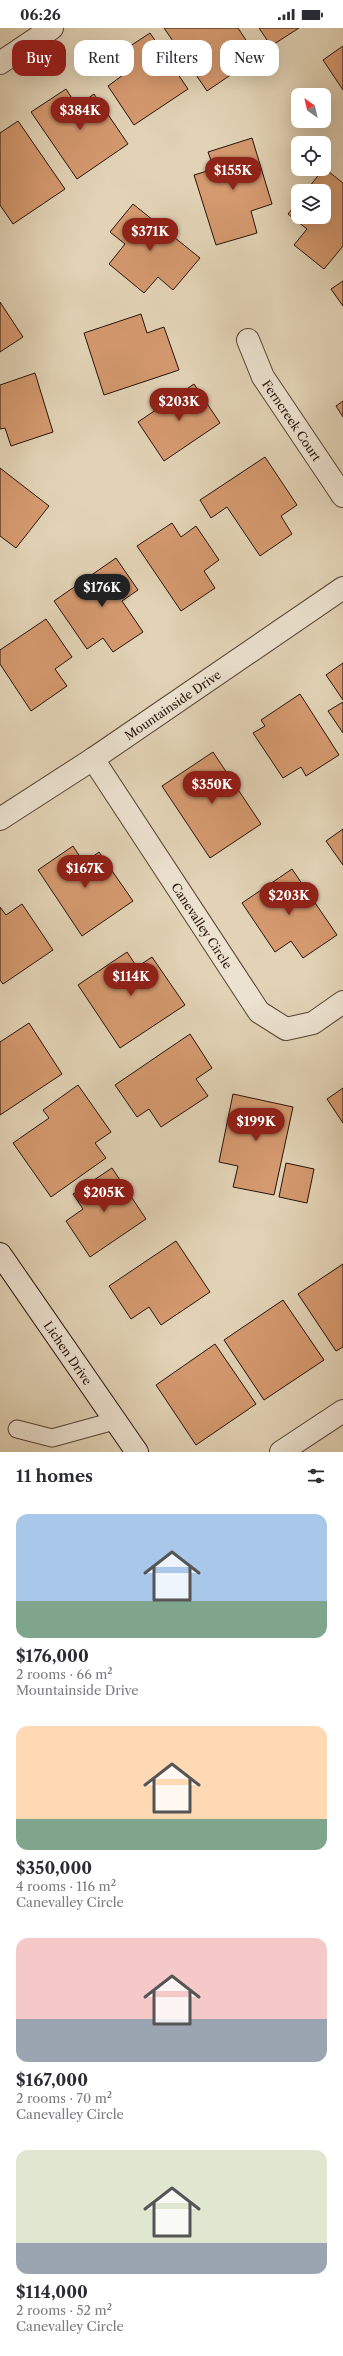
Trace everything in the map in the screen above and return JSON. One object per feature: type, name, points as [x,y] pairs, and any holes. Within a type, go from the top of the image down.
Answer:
[{"type":"street","points":[[0,63],[52,28]]},
{"type":"street","name":"Ferncreek Court","points":[[248,340],[263,377],[343,496]]},
{"type":"street","name":"Mountainside Drive","points":[[0,819],[93,759],[343,588]]},
{"type":"street","name":"Canevalley Circle","points":[[93,759],[259,1012],[286,1029],[313,1023],[343,1002]]},
{"type":"street","name":"Lichen Drive","points":[[0,1254],[136,1452]]},
{"type":"street","points":[[281,1452],[343,1411]]},
{"type":"lane","points":[[17,1429],[52,1438],[114,1421]]},
{"type":"building","points":[[164,28],[238,28],[246,40],[220,40],[220,76],[229,76],[207,91],[197,76],[212,76],[212,40],[172,40]]},
{"type":"building","points":[[259,28],[299,28],[279,41],[267,40]]},
{"type":"building","points":[[150,33],[155,40],[142,40],[142,76],[179,76],[188,89],[134,125],[108,86],[122,76],[134,76],[134,44]]},
{"type":"building","points":[[343,46],[343,90],[323,60]]},
{"type":"building","points":[[66,89],[77,106],[94,94],[128,144],[77,179],[31,112]]},
{"type":"building","points":[[18,121],[65,189],[13,224],[0,205],[0,133]]},
{"type":"building","points":[[252,138],[272,204],[251,211],[257,233],[216,245],[194,175],[214,169],[208,152]]},
{"type":"building","points":[[331,174],[343,183],[343,246],[324,269],[294,245],[307,229],[301,224],[331,224],[331,184],[311,184],[318,176],[331,176]]},
{"type":"building","points":[[133,204],[200,258],[173,290],[158,277],[144,293],[109,264],[125,244],[110,232]]},
{"type":"building","points":[[343,281],[343,306],[331,289]]},
{"type":"building","points":[[0,302],[23,337],[0,352]]},
{"type":"building","points":[[141,314],[147,333],[164,327],[179,370],[104,395],[84,333]]},
{"type":"building","points":[[35,373],[53,432],[11,446],[5,428],[0,429],[0,385]]},
{"type":"building","points":[[194,384],[220,423],[164,461],[138,422]]},
{"type":"building","points":[[343,401],[343,417],[336,406]]},
{"type":"building","points":[[265,457],[297,505],[281,516],[292,534],[260,556],[227,507],[211,518],[200,500]]},
{"type":"building","points":[[0,468],[49,506],[16,548],[0,536]]},
{"type":"building","points":[[172,523],[181,537],[196,526],[219,560],[204,571],[215,588],[181,611],[137,546]]},
{"type":"building","points":[[116,558],[138,590],[122,601],[143,632],[113,652],[103,638],[87,649],[54,601]]},
{"type":"building","points":[[46,619],[72,657],[55,669],[67,686],[31,711],[0,664],[0,650]]},
{"type":"building","points":[[343,663],[343,700],[326,675]]},
{"type":"building","points":[[300,694],[339,755],[306,776],[301,767],[283,778],[253,733],[265,726],[261,720]]},
{"type":"building","points":[[343,702],[343,733],[328,711]]},
{"type":"building","points":[[213,752],[261,824],[210,858],[162,786]]},
{"type":"building","points":[[343,829],[343,865],[326,841]]},
{"type":"building","points":[[73,846],[84,863],[99,852],[133,901],[82,936],[38,870]]},
{"type":"building","points":[[292,869],[337,935],[303,958],[291,941],[275,952],[242,903]]},
{"type":"building","points":[[22,904],[53,950],[3,984],[0,980],[0,907],[6,915]]},
{"type":"building","points":[[127,952],[137,967],[152,957],[185,1005],[120,1048],[78,985]]},
{"type":"building","points":[[29,1023],[62,1074],[0,1115],[0,1042]]},
{"type":"building","points":[[190,1034],[212,1068],[196,1079],[208,1096],[161,1127],[149,1109],[137,1117],[115,1085]]},
{"type":"building","points":[[78,1085],[111,1132],[95,1143],[106,1158],[51,1197],[13,1143],[49,1118],[43,1110]]},
{"type":"building","points":[[343,1088],[343,1123],[327,1099]]},
{"type":"building","points":[[233,1094],[293,1107],[274,1195],[233,1187],[238,1166],[219,1162]]},
{"type":"building","points":[[286,1163],[314,1169],[307,1203],[279,1197]]},
{"type":"building","points":[[112,1168],[146,1219],[90,1257],[66,1221],[83,1209],[73,1194]]},
{"type":"building","points":[[176,1241],[210,1292],[161,1325],[149,1307],[131,1319],[109,1286]]},
{"type":"building","points":[[343,1264],[343,1347],[336,1351],[298,1294]]},
{"type":"building","points":[[283,1300],[324,1360],[264,1400],[224,1340]]},
{"type":"building","points":[[215,1344],[256,1404],[196,1445],[156,1385]]}]
